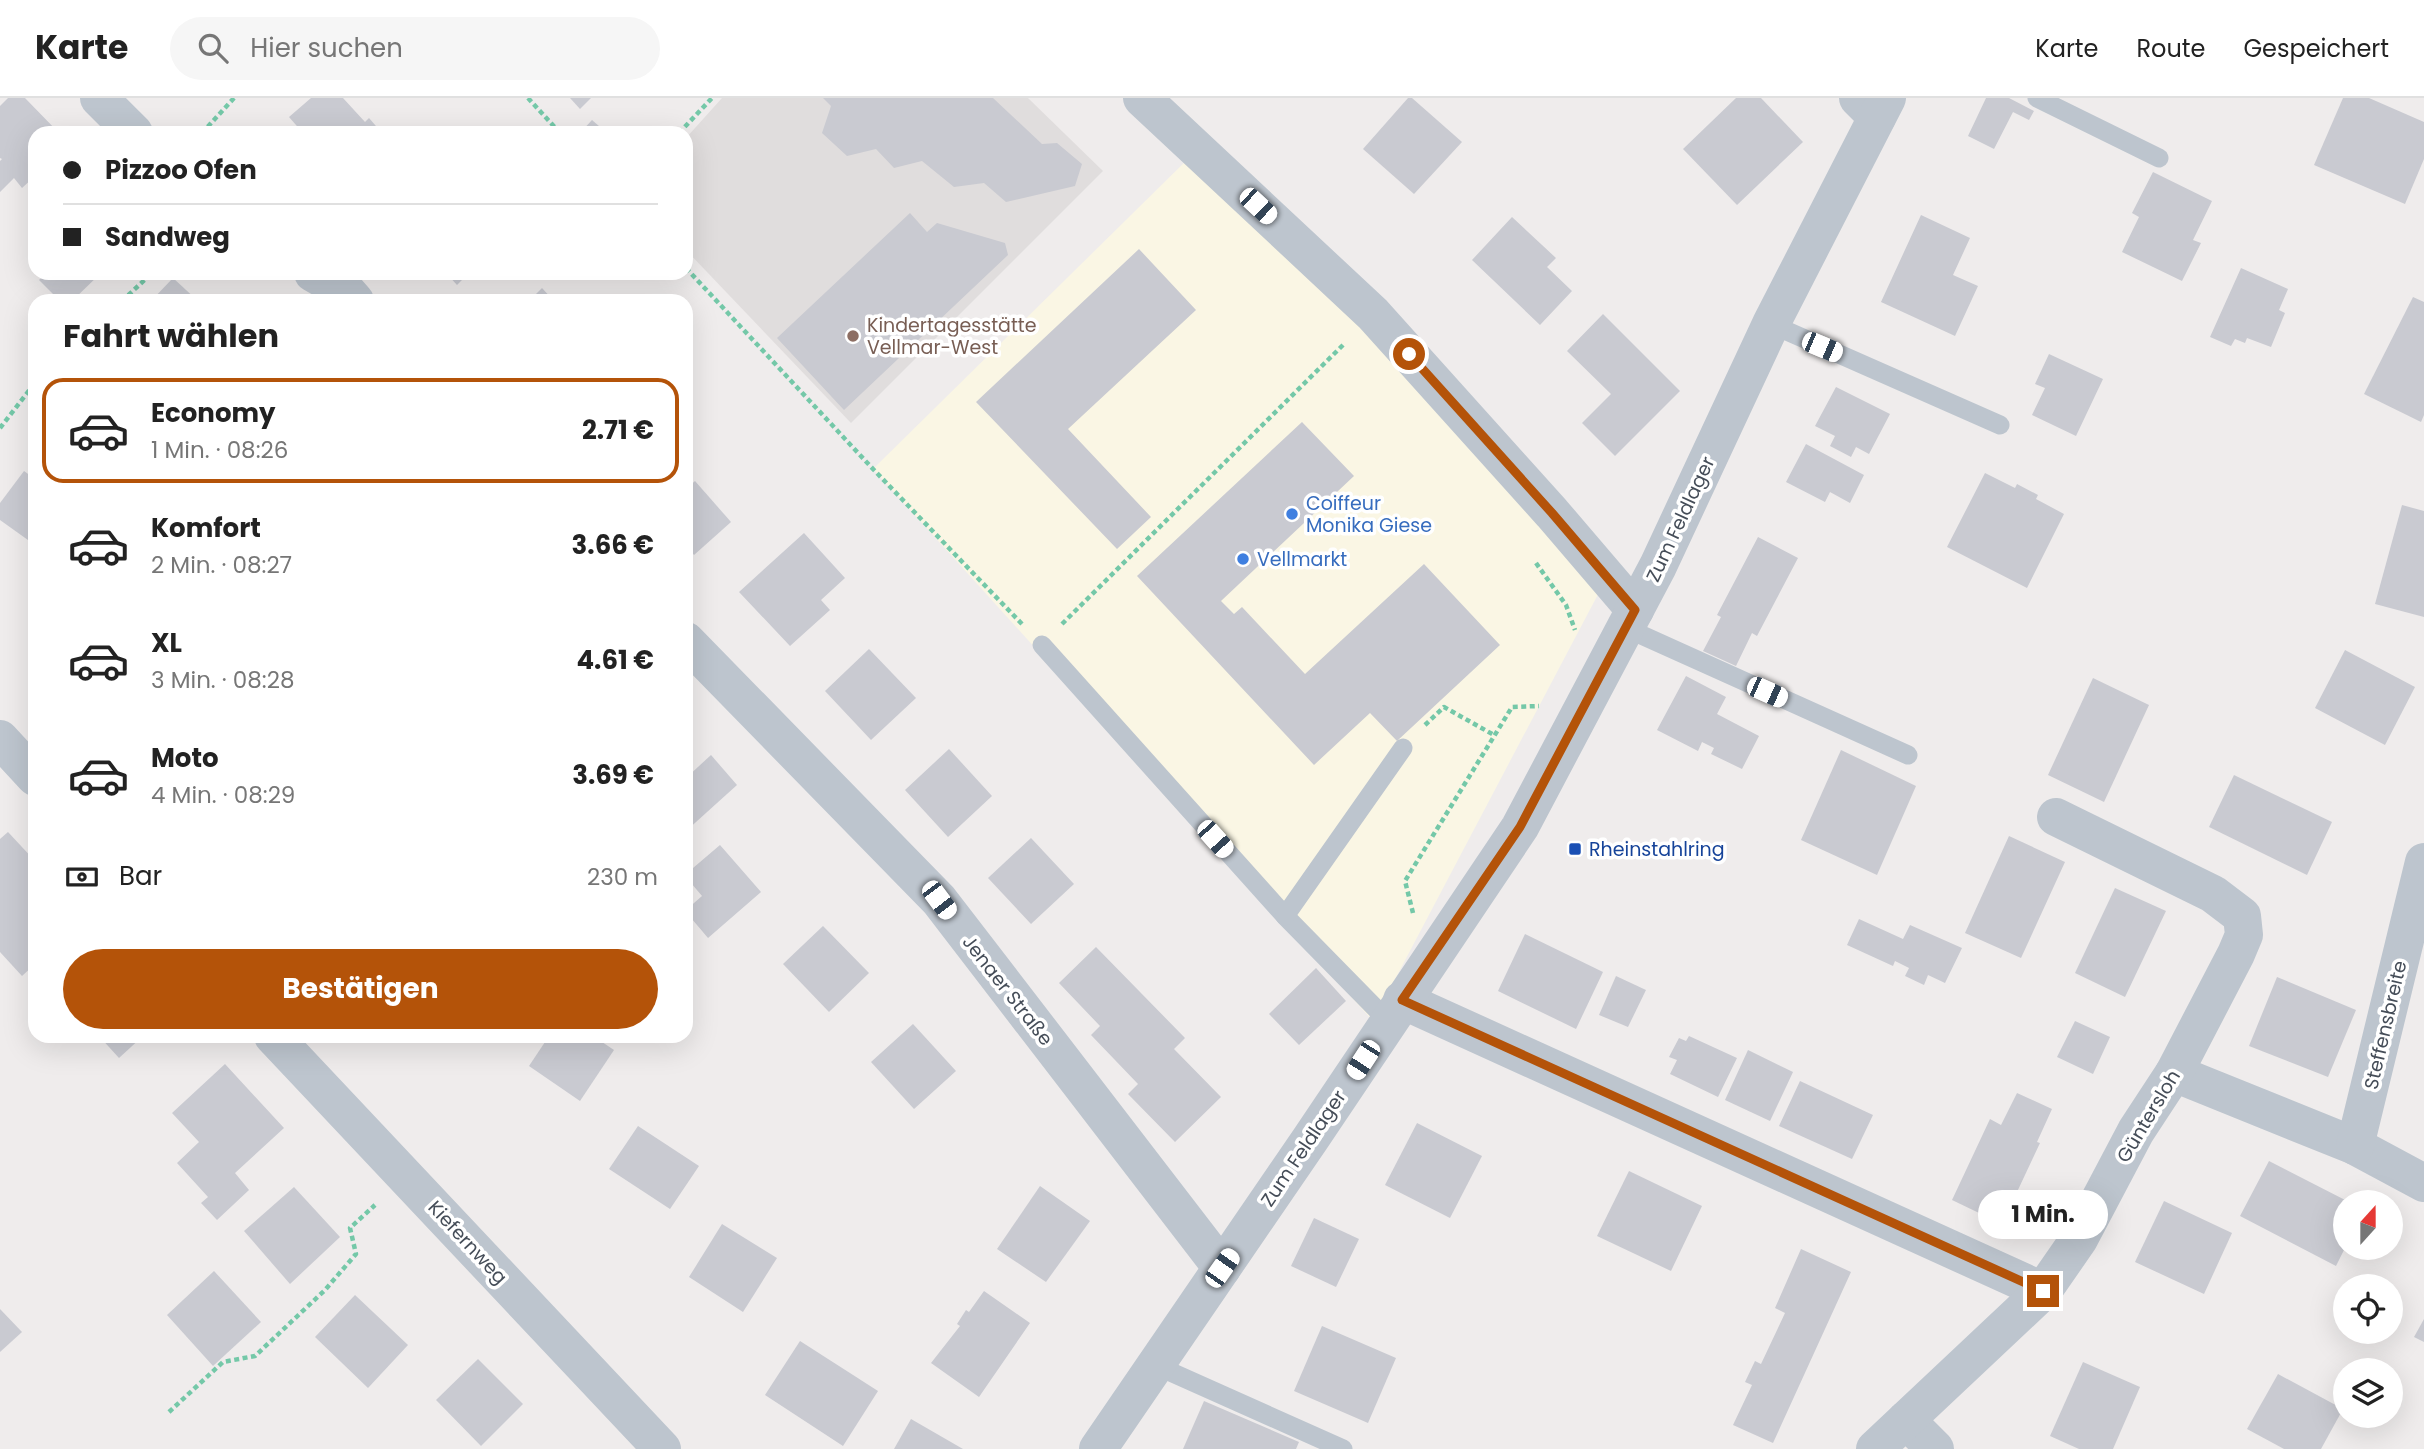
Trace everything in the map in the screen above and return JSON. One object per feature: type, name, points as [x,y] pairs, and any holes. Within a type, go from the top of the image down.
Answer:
[{"type":"street","points":[[99,98],[127,126]]},
{"type":"street","points":[[1142,98],[1373,314],[1552,513],[1631,619]]},
{"type":"street","name":"Zum Feldlager","points":[[1098,1449],[1520,827],[1658,566],[1874,104]]},
{"type":"street","points":[[325,280],[349,294]]},
{"type":"street","name":"Jenaer Straße","points":[[693,648],[939,900],[1222,1268]]},
{"type":"street","points":[[0,739],[28,769]]},
{"type":"street","name":"Güntersloh","points":[[1875,1449],[2043,1291],[2079,1239],[2137,1131],[2174,1073],[2244,935],[2242,916],[2213,894],[2056,817]]},
{"type":"street","name":"Steffensbreite","points":[[2356,1146],[2424,862]]},
{"type":"street","points":[[1395,1010],[2043,1291]]},
{"type":"street","name":"Kiefernweg","points":[[281,1043],[662,1449]]},
{"type":"street","points":[[2174,1073],[2356,1146],[2424,1184]]},
{"type":"street","points":[[1906,1420],[1935,1449]]},
{"type":"lane","points":[[2037,98],[2159,158]]},
{"type":"lane","points":[[1771,324],[2000,425]]},
{"type":"lane","points":[[1631,619],[1908,755]]},
{"type":"lane","points":[[1042,645],[1285,916],[1395,1010]]},
{"type":"lane","points":[[1285,916],[1402,748]]},
{"type":"lane","points":[[1155,1365],[1343,1449]]},
{"type":"path","points":[[208,126],[234,98]]},
{"type":"path","points":[[528,98],[554,126]]},
{"type":"path","points":[[685,126],[712,98]]},
{"type":"path","points":[[693,275],[1042,645],[1373,314]]},
{"type":"path","points":[[130,294],[144,280]]},
{"type":"path","points":[[0,428],[28,392]]},
{"type":"path","points":[[1552,513],[1522,542],[1566,605],[1576,628],[1572,641]]},
{"type":"path","points":[[1415,924],[1405,881],[1512,707],[1547,706]]},
{"type":"path","points":[[1402,748],[1444,707],[1494,735]]},
{"type":"path","points":[[169,1412],[223,1362],[255,1356],[325,1290],[356,1254],[350,1228],[408,1177]]},
{"type":"shaded area","name":"Kindertagesstätte Vellmar-West","points":[[722,98],[1028,98],[1103,171],[851,423],[693,257],[693,130]]},
{"type":"shaded area","points":[[1192,155],[1614,564],[1373,1021],[873,469]]},
{"type":"building","points":[[8,98],[25,98],[52,126],[28,126],[28,182],[22,188],[14,178],[0,192],[2,159],[0,106]]},
{"type":"building","points":[[311,98],[343,98],[365,122],[369,118],[376,126],[297,126],[289,117]]},
{"type":"building","points":[[570,98],[591,98],[580,109]]},
{"type":"building","points":[[823,98],[993,98],[1042,144],[1057,143],[1082,164],[1075,186],[1006,202],[984,183],[954,187],[922,161],[894,168],[876,149],[847,156],[822,133],[831,106]]},
{"type":"building","points":[[1408,98],[1412,98],[1462,142],[1414,194],[1363,149]]},
{"type":"building","points":[[1736,98],[1761,98],[1803,142],[1737,205],[1683,149]]},
{"type":"building","points":[[1986,98],[2009,98],[2034,111],[2029,120],[2013,112],[1994,149],[1968,136]]},
{"type":"building","points":[[2343,98],[2369,98],[2424,122],[2424,159],[2405,204],[2314,165]]},
{"type":"building","points":[[592,120],[599,126],[586,126]]},
{"type":"building","points":[[2153,172],[2212,201],[2193,240],[2201,243],[2182,281],[2122,252],[2139,217],[2132,213]]},
{"type":"building","points":[[910,213],[927,232],[937,223],[1005,243],[1008,255],[844,410],[777,338]]},
{"type":"building","points":[[1921,215],[1970,238],[1953,275],[1978,286],[1955,336],[1881,302]]},
{"type":"building","points":[[1512,217],[1556,258],[1547,267],[1572,291],[1540,325],[1472,260]]},
{"type":"building","points":[[1139,249],[1196,310],[1068,429],[1151,517],[1117,549],[976,402]]},
{"type":"building","points":[[2241,268],[2288,289],[2279,310],[2285,313],[2271,347],[2247,338],[2245,343],[2235,339],[2231,346],[2210,337]]},
{"type":"building","points":[[39,280],[94,280],[79,294],[53,294]]},
{"type":"building","points":[[171,280],[175,280],[190,294],[158,294]]},
{"type":"building","points":[[542,288],[548,294],[536,294]]},
{"type":"building","points":[[2413,297],[2424,302],[2424,415],[2421,422],[2364,394]]},
{"type":"building","points":[[1603,314],[1680,391],[1615,456],[1582,423],[1611,394],[1567,351]]},
{"type":"building","points":[[2049,354],[2103,379],[2076,436],[2032,415],[2045,388],[2035,384]]},
{"type":"building","points":[[1836,387],[1890,414],[1869,454],[1856,447],[1851,457],[1830,446],[1835,436],[1815,426]]},
{"type":"building","points":[[1302,422],[1354,476],[1221,601],[1234,614],[1242,607],[1305,674],[1424,564],[1500,645],[1397,741],[1370,713],[1314,765],[1137,576]]},
{"type":"building","points":[[1806,444],[1864,475],[1850,503],[1830,492],[1825,502],[1786,482]]},
{"type":"building","points":[[24,471],[28,474],[28,540],[0,520],[0,503]]},
{"type":"building","points":[[1985,473],[2015,488],[2017,484],[2038,495],[2036,499],[2064,514],[2027,588],[1947,547]]},
{"type":"building","points":[[695,481],[731,522],[694,555],[693,554]]},
{"type":"building","points":[[2402,505],[2424,511],[2424,617],[2375,604]]},
{"type":"building","points":[[804,533],[845,578],[821,600],[830,610],[790,646],[739,592]]},
{"type":"building","points":[[1758,537],[1798,558],[1757,636],[1752,633],[1736,666],[1703,651],[1721,617],[1717,615]]},
{"type":"building","points":[[869,649],[916,698],[871,740],[825,691]]},
{"type":"building","points":[[2345,650],[2415,687],[2385,745],[2315,708]]},
{"type":"building","points":[[1686,676],[1726,697],[1717,714],[1759,736],[1742,769],[1711,754],[1714,748],[1702,742],[1698,751],[1657,730]]},
{"type":"building","points":[[2093,678],[2149,705],[2104,802],[2048,775]]},
{"type":"building","points":[[949,749],[992,796],[948,837],[905,790]]},
{"type":"building","points":[[1841,750],[1916,786],[1877,875],[1801,840]]},
{"type":"building","points":[[711,755],[737,785],[693,825],[693,772]]},
{"type":"building","points":[[2234,775],[2332,822],[2307,875],[2209,827]]},
{"type":"building","points":[[8,832],[28,853],[28,970],[22,976],[0,952],[0,839]]},
{"type":"building","points":[[2009,836],[2065,862],[2021,958],[1965,933]]},
{"type":"building","points":[[1031,838],[1074,884],[1031,924],[988,878]]},
{"type":"building","points":[[720,845],[761,892],[708,938],[693,920],[693,904],[702,896],[693,885],[693,868]]},
{"type":"building","points":[[2115,888],[2166,911],[2125,997],[2075,973]]},
{"type":"building","points":[[1859,919],[1903,939],[1910,925],[1962,948],[1945,983],[1928,975],[1924,985],[1905,976],[1909,968],[1895,961],[1893,966],[1847,945]]},
{"type":"building","points":[[823,926],[869,973],[829,1012],[783,964]]},
{"type":"building","points":[[1525,934],[1603,972],[1576,1029],[1498,991]]},
{"type":"building","points":[[1096,947],[1185,1038],[1174,1049],[1221,1097],[1175,1142],[1128,1094],[1138,1084],[1091,1035],[1100,1026],[1059,983]]},
{"type":"building","points":[[1316,968],[1346,1001],[1299,1045],[1269,1014]]},
{"type":"building","points":[[1616,976],[1646,990],[1628,1027],[1599,1015]]},
{"type":"building","points":[[2277,977],[2356,1010],[2328,1077],[2249,1046]]},
{"type":"building","points":[[2075,1021],[2110,1037],[2093,1074],[2057,1057]]},
{"type":"building","points":[[913,1024],[956,1071],[914,1109],[871,1062]]},
{"type":"building","points":[[1689,1036],[1737,1058],[1718,1097],[1670,1074],[1677,1060],[1669,1057],[1679,1038],[1686,1041]]},
{"type":"building","points":[[105,1043],[135,1043],[119,1058]]},
{"type":"building","points":[[544,1043],[604,1043],[614,1050],[580,1101],[529,1066]]},
{"type":"building","points":[[1748,1050],[1793,1072],[1770,1121],[1725,1100]]},
{"type":"building","points":[[225,1064],[284,1128],[235,1173],[249,1190],[217,1220],[201,1203],[208,1197],[177,1163],[199,1142],[172,1113]]},
{"type":"building","points":[[1800,1081],[1873,1115],[1852,1159],[1779,1126]]},
{"type":"building","points":[[2017,1093],[2052,1109],[2037,1142],[2040,1143],[2002,1224],[1952,1200],[1990,1119],[2001,1125]]},
{"type":"building","points":[[1417,1123],[1482,1156],[1450,1218],[1385,1185]]},
{"type":"building","points":[[638,1126],[699,1166],[670,1209],[609,1169]]},
{"type":"building","points":[[2269,1161],[2333,1194],[2333,1260],[2339,1260],[2336,1266],[2240,1216]]},
{"type":"building","points":[[1629,1171],[1702,1206],[1671,1271],[1597,1236]]},
{"type":"building","points":[[1040,1186],[1090,1221],[1046,1282],[997,1249]]},
{"type":"building","points":[[294,1187],[340,1237],[290,1284],[244,1231]]},
{"type":"building","points":[[2164,1201],[2232,1233],[2204,1294],[2135,1262]]},
{"type":"building","points":[[1314,1218],[1359,1239],[1336,1287],[1291,1266]]},
{"type":"building","points":[[722,1224],[777,1258],[743,1312],[689,1277]]},
{"type":"building","points":[[1801,1249],[1851,1272],[1773,1443],[1733,1425],[1752,1385],[1745,1382],[1755,1361],[1761,1364],[1785,1313],[1775,1308]]},
{"type":"building","points":[[214,1271],[261,1322],[213,1366],[167,1315]]},
{"type":"building","points":[[984,1291],[1030,1323],[979,1397],[931,1363],[960,1326],[957,1324],[966,1310],[969,1312]]},
{"type":"building","points":[[355,1295],[408,1345],[368,1388],[315,1337]]},
{"type":"building","points":[[0,1309],[22,1332],[0,1352]]},
{"type":"building","points":[[2424,1319],[2424,1342],[2414,1337]]},
{"type":"building","points":[[1322,1326],[1396,1358],[1368,1423],[1294,1391]]},
{"type":"building","points":[[800,1341],[878,1391],[843,1446],[765,1395]]},
{"type":"building","points":[[478,1359],[523,1404],[481,1446],[436,1400]]},
{"type":"building","points":[[2083,1362],[2140,1387],[2113,1449],[2079,1449],[2050,1436]]},
{"type":"building","points":[[2278,1374],[2333,1404],[2333,1427],[2321,1449],[2284,1449],[2247,1429]]},
{"type":"building","points":[[1204,1401],[1299,1442],[1296,1449],[1183,1449]]},
{"type":"building","points":[[911,1419],[963,1449],[894,1449]]},
{"type":"place","name":"Kindertagesstätte Vellmar-West","points":[[853,336]]},
{"type":"place","name":"Coiffeur Monika Giese","points":[[1292,514]]},
{"type":"place","name":"Vellmarkt","points":[[1243,559]]},
{"type":"place","name":"Rheinstahlring","points":[[1575,849]]},
{"type":"route","points":[[1409,354],[1635,610],[1520,827],[1402,1000],[2043,1291]]}]
